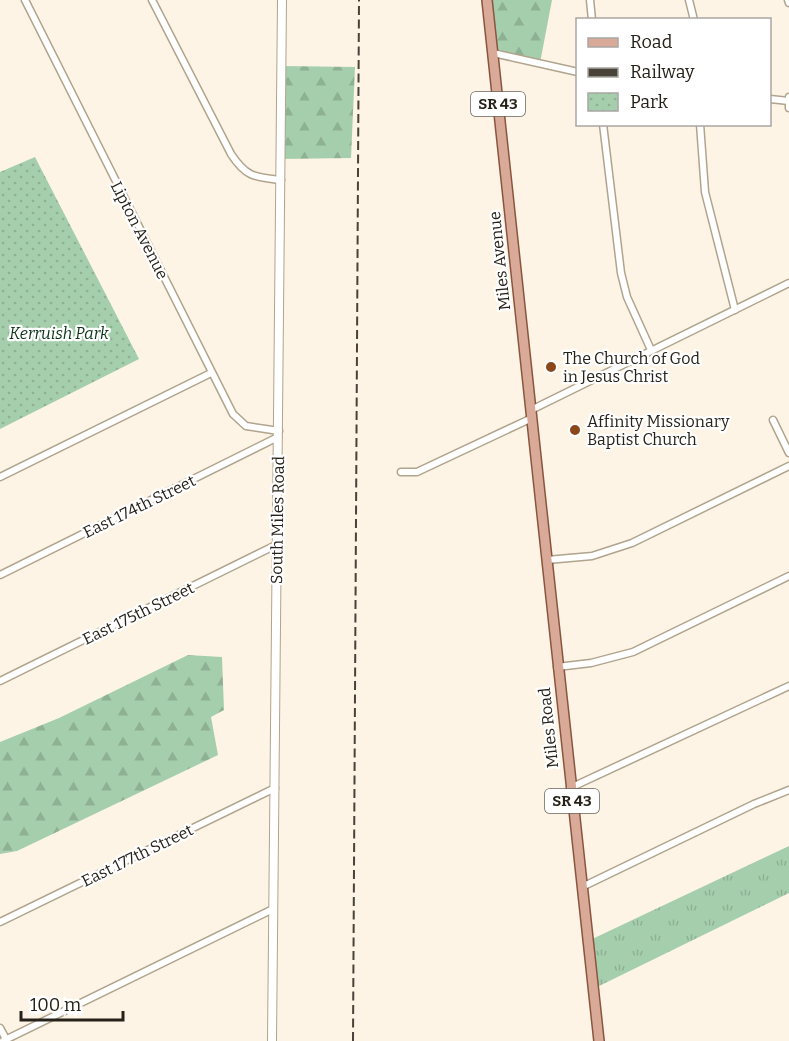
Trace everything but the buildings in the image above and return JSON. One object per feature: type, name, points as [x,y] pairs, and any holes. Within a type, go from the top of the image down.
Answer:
[{"type":"main road","name":"Miles Avenue","points":[[487,0],[543,519]]},
{"type":"main road","name":"Miles Road","points":[[543,519],[556,667],[599,1041]]},
{"type":"street","name":"Lipton Avenue","points":[[25,0],[233,414],[246,426],[278,434]]},
{"type":"street","points":[[152,0],[239,166],[255,177],[281,180]]},
{"type":"street","name":"South Miles Road","points":[[272,1041],[282,0]]},
{"type":"street","points":[[590,0],[592,18]]},
{"type":"street","points":[[689,0],[694,18]]},
{"type":"street","points":[[493,53],[576,72]]},
{"type":"street","points":[[771,99],[789,100],[789,108]]},
{"type":"street","points":[[603,126],[621,273],[627,297],[651,350]]},
{"type":"street","points":[[700,126],[705,192],[735,310]]},
{"type":"street","points":[[401,472],[417,472],[450,457],[651,350],[789,283]]},
{"type":"street","points":[[0,477],[211,373]]},
{"type":"street","points":[[773,420],[789,453]]},
{"type":"street","name":"East 174th Street","points":[[0,575],[278,434]]},
{"type":"street","points":[[547,560],[592,556],[632,543],[789,466]]},
{"type":"street","name":"East 175th Street","points":[[0,681],[276,545]]},
{"type":"street","points":[[556,667],[591,663],[633,652],[789,576]]},
{"type":"street","points":[[570,788],[789,686]]},
{"type":"street","name":"East 177th Street","points":[[0,922],[275,788]]},
{"type":"street","points":[[582,887],[754,804],[789,790]]},
{"type":"street","points":[[0,1028],[5,1041],[273,909]]},
{"type":"green space","points":[[487,0],[552,0],[540,63],[493,53]]},
{"type":"green space","points":[[282,66],[355,67],[351,158],[281,159]]},
{"type":"green space","name":"Kerruish Park","points":[[35,157],[139,359],[0,429],[0,172]]},
{"type":"green space","points":[[188,655],[222,657],[224,710],[211,717],[218,755],[17,851],[0,854],[0,742],[59,718]]},
{"type":"green space","points":[[789,846],[789,893],[593,989],[588,941]]},
{"type":"railway","points":[[353,1041],[359,0]]},
{"type":"place","name":"The Church of God in Jesus Christ","points":[[551,367]]},
{"type":"place","name":"Affinity Missionary Baptist Church","points":[[575,430]]}]
